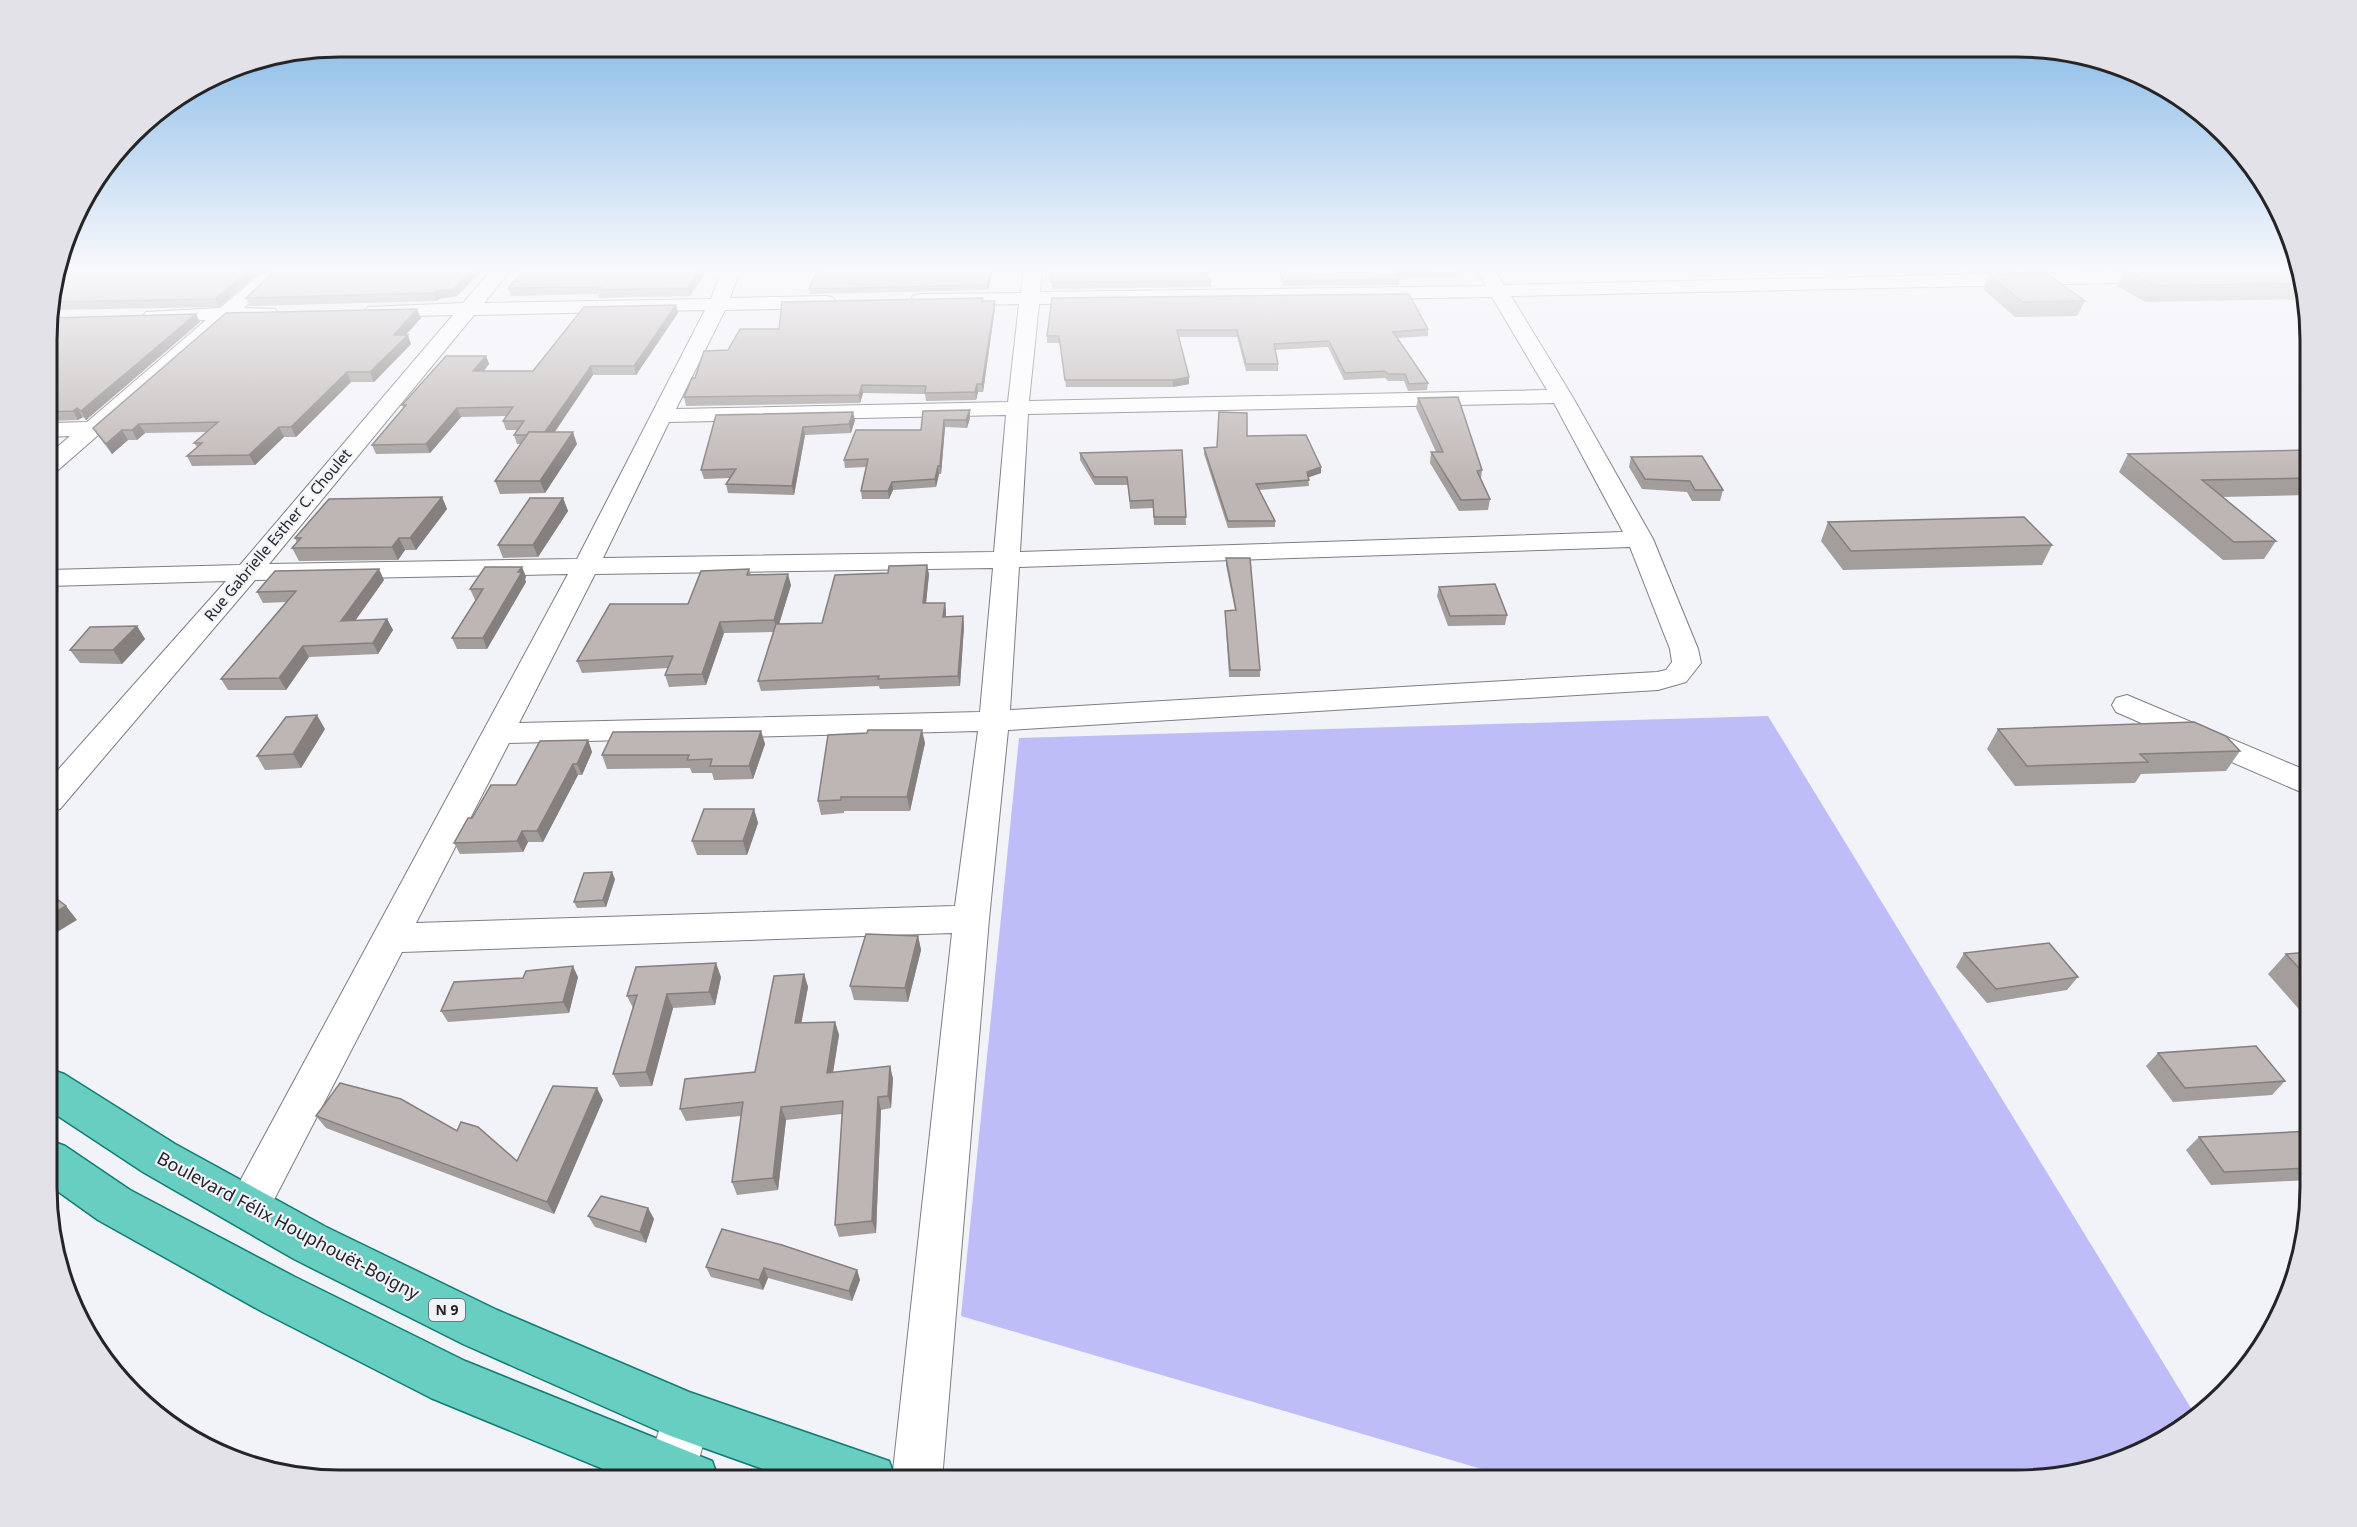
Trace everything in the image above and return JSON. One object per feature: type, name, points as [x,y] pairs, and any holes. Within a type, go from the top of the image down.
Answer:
[{"type":"main road","name":"Boulevard Félix Houphouët-Boigny","points":[[57,1092],[159,1158],[248,1208],[350,1263],[480,1327],[686,1417],[841,1470]]},
{"type":"main road","points":[[57,1166],[114,1205],[278,1294],[438,1375],[658,1470]]},
{"type":"street","points":[[57,459],[196,338]]},
{"type":"street","name":"Rue Gabrielle Esther C. Choulet","points":[[57,792],[249,571],[444,338]]},
{"type":"street","points":[[248,1208],[585,568],[701,338]]},
{"type":"street","points":[[918,1470],[971,919],[994,721],[1018,407],[1026,338]]},
{"type":"street","points":[[498,733],[994,721],[1658,681],[1676,676],[1687,663],[1684,649],[1640,539],[1562,396],[1526,338]]},
{"type":"street","points":[[662,416],[1562,396]]},
{"type":"street","points":[[57,430],[93,428]]},
{"type":"street","points":[[57,578],[249,571],[585,568],[1007,560],[1640,539]]},
{"type":"street","points":[[2127,705],[2300,781]]},
{"type":"street","points":[[390,938],[971,919]]},
{"type":"street","points":[[678,1470],[686,1417]]},
{"type":"shaded area","points":[[1768,716],[2192,1410],[2159,1432],[2126,1448],[2073,1465],[2054,1468],[2017,1470],[1485,1470],[961,1316],[1019,738]]},
{"type":"building","points":[[57,338],[167,338],[81,411],[77,408],[73,411],[57,412]]},
{"type":"building","points":[[197,338],[405,338],[370,372],[347,372],[291,427],[279,427],[249,455],[187,456],[202,443],[194,443],[218,422],[139,424],[132,430],[122,430],[106,444],[93,428]]},
{"type":"building","points":[[559,338],[653,338],[634,366],[591,366],[545,432],[514,435],[524,421],[503,421],[513,407],[457,408],[426,444],[372,445],[406,405],[402,405],[446,356],[486,356],[473,371],[533,371]]},
{"type":"building","points":[[735,338],[989,338],[982,384],[977,384],[975,392],[925,393],[926,386],[862,385],[859,395],[684,397],[692,378],[695,378],[704,351],[728,350]]},
{"type":"building","points":[[1059,338],[1179,338],[1189,377],[1173,380],[1065,380]]},
{"type":"building","points":[[1239,338],[1397,338],[1428,383],[1409,384],[1405,374],[1388,374],[1385,371],[1345,373],[1329,341],[1274,344],[1278,364],[1246,364]]},
{"type":"building","points":[[1458,397],[1482,470],[1477,471],[1490,499],[1461,500],[1431,452],[1443,452],[1418,398]]},
{"type":"building","points":[[970,410],[966,420],[944,420],[940,466],[938,466],[935,479],[892,482],[888,491],[861,491],[868,459],[844,460],[856,430],[921,430],[923,411]]},
{"type":"building","points":[[853,412],[849,424],[803,427],[792,486],[726,484],[736,469],[701,470],[716,415]]},
{"type":"building","points":[[1219,412],[1247,413],[1247,436],[1306,435],[1321,467],[1307,472],[1309,480],[1256,484],[1275,521],[1228,521],[1204,448],[1217,447]]},
{"type":"building","points":[[529,432],[573,432],[540,481],[495,481]]},
{"type":"building","points":[[1182,450],[1186,517],[1154,517],[1153,500],[1130,501],[1127,477],[1094,477],[1080,453]]},
{"type":"building","points":[[2300,450],[2300,478],[2202,480],[2276,541],[2234,542],[2128,454]]},
{"type":"building","points":[[1702,456],[1723,490],[1695,490],[1690,481],[1645,479],[1631,457]]},
{"type":"building","points":[[442,497],[410,538],[399,538],[392,547],[292,548],[301,538],[295,538],[329,499]]},
{"type":"building","points":[[530,498],[563,498],[533,545],[498,545]]},
{"type":"building","points":[[2024,517],[2052,545],[1851,551],[1828,522]]},
{"type":"building","points":[[1226,558],[1250,558],[1260,670],[1230,670],[1225,611],[1236,610]]},
{"type":"building","points":[[927,565],[923,603],[945,603],[943,617],[963,616],[958,676],[878,679],[879,676],[758,681],[776,624],[822,623],[835,575],[888,573],[889,566]]},
{"type":"building","points":[[485,567],[522,567],[518,572],[522,572],[483,638],[452,638],[483,589],[470,589]]},
{"type":"building","points":[[379,569],[341,621],[387,619],[373,643],[303,646],[279,678],[221,679],[296,591],[257,592],[275,571]]},
{"type":"building","points":[[749,569],[747,575],[788,574],[774,620],[720,622],[702,674],[665,675],[673,656],[577,661],[610,604],[688,604],[701,571]]},
{"type":"building","points":[[1495,584],[1507,615],[1450,616],[1439,587]]},
{"type":"building","points":[[137,626],[113,650],[70,650],[90,627]]},
{"type":"building","points":[[317,715],[293,754],[257,756],[286,717]]},
{"type":"building","points":[[2194,722],[2226,736],[2240,751],[2140,754],[2148,762],[2027,766],[1998,729]]},
{"type":"building","points":[[868,730],[922,730],[907,797],[841,797],[841,800],[818,801],[828,735],[867,733]]},
{"type":"building","points":[[761,731],[749,766],[710,766],[712,759],[687,760],[689,755],[602,755],[613,732]]},
{"type":"building","points":[[588,740],[577,764],[573,764],[537,831],[522,831],[517,841],[454,843],[491,785],[516,785],[540,741]]},
{"type":"building","points":[[704,809],[754,809],[743,841],[692,841]]},
{"type":"building","points":[[612,872],[603,900],[574,902],[584,873]]},
{"type":"building","points":[[57,899],[66,906],[57,911]]},
{"type":"building","points":[[866,934],[918,936],[905,988],[850,986]]},
{"type":"building","points":[[2049,943],[2078,977],[1996,989],[1964,953]]},
{"type":"building","points":[[2300,953],[2300,969],[2286,954]]},
{"type":"building","points":[[716,963],[709,992],[667,994],[646,1072],[613,1074],[637,995],[627,996],[636,967]]},
{"type":"building","points":[[573,966],[563,1002],[441,1011],[454,982],[523,978],[526,971]]},
{"type":"building","points":[[804,974],[795,1023],[835,1022],[827,1073],[890,1066],[888,1096],[878,1097],[872,1221],[835,1225],[843,1101],[781,1107],[773,1178],[732,1182],[743,1102],[680,1109],[685,1079],[755,1072],[774,976]]},
{"type":"building","points":[[2256,1046],[2285,1081],[2185,1088],[2158,1053]]},
{"type":"building","points":[[340,1083],[401,1099],[457,1131],[461,1122],[478,1127],[517,1161],[553,1086],[597,1088],[547,1202],[316,1116]]},
{"type":"building","points":[[2300,1132],[2300,1168],[2224,1172],[2199,1137]]},
{"type":"building","points":[[601,1196],[648,1208],[640,1232],[588,1216]]},
{"type":"building","points":[[722,1229],[782,1245],[857,1270],[849,1291],[764,1268],[759,1280],[706,1267]]}]
